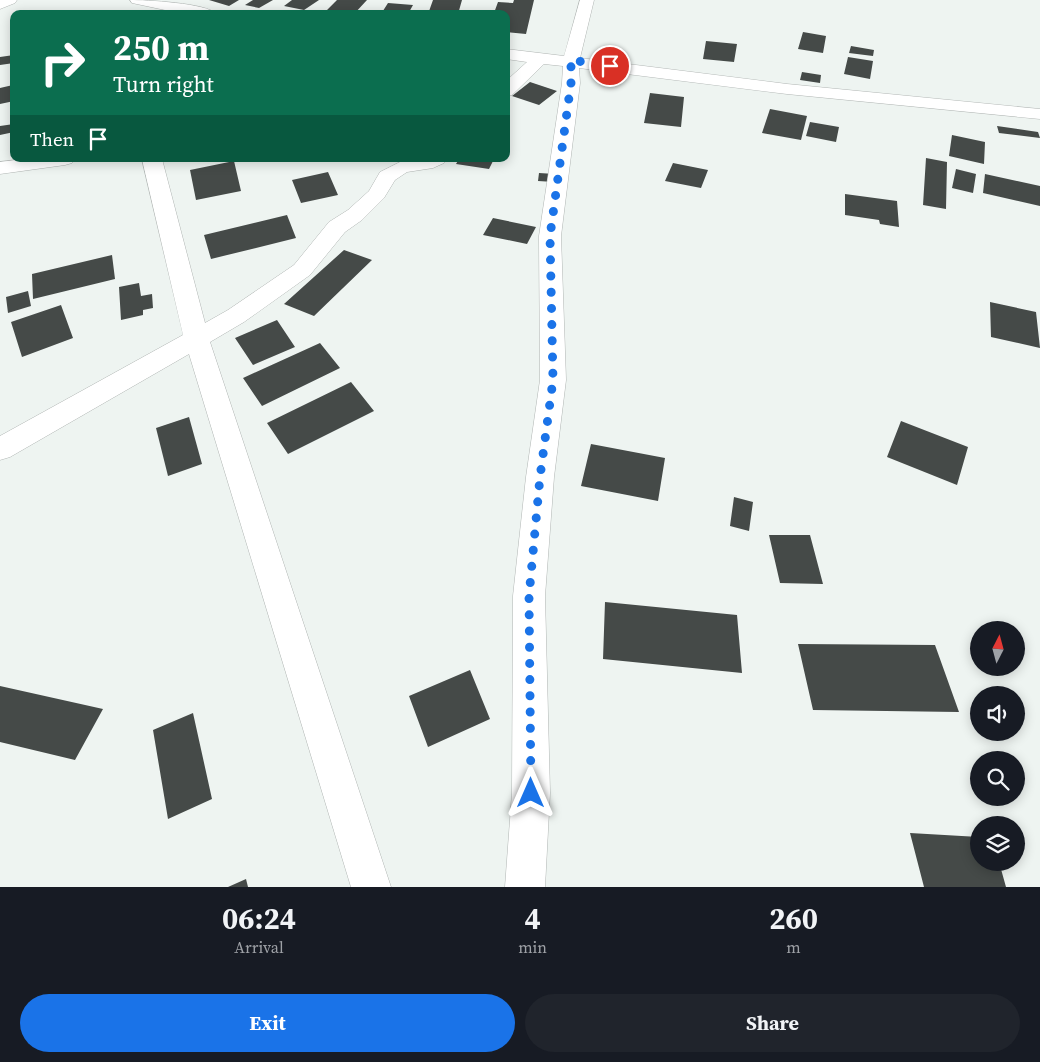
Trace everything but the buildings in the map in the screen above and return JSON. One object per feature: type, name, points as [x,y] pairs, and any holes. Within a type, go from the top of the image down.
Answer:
[{"type":"street","points":[[0,4],[10,0]]},
{"type":"street","points":[[138,0],[189,10]]},
{"type":"street","points":[[525,887],[531,793],[529,596],[540,477],[553,380],[550,236],[571,83],[571,60],[587,0]]},
{"type":"street","points":[[510,54],[571,60],[787,89],[1040,114]]},
{"type":"street","points":[[510,87],[541,58]]},
{"type":"street","points":[[0,168],[43,162]]},
{"type":"street","points":[[153,162],[197,340],[371,887]]},
{"type":"street","points":[[0,449],[197,340],[236,316],[302,270],[327,242],[337,227],[377,194],[387,176],[402,167],[430,162]]},
{"type":"route","points":[[531,793],[529,596],[540,477],[553,380],[550,236],[571,83],[571,60],[610,66]]}]
